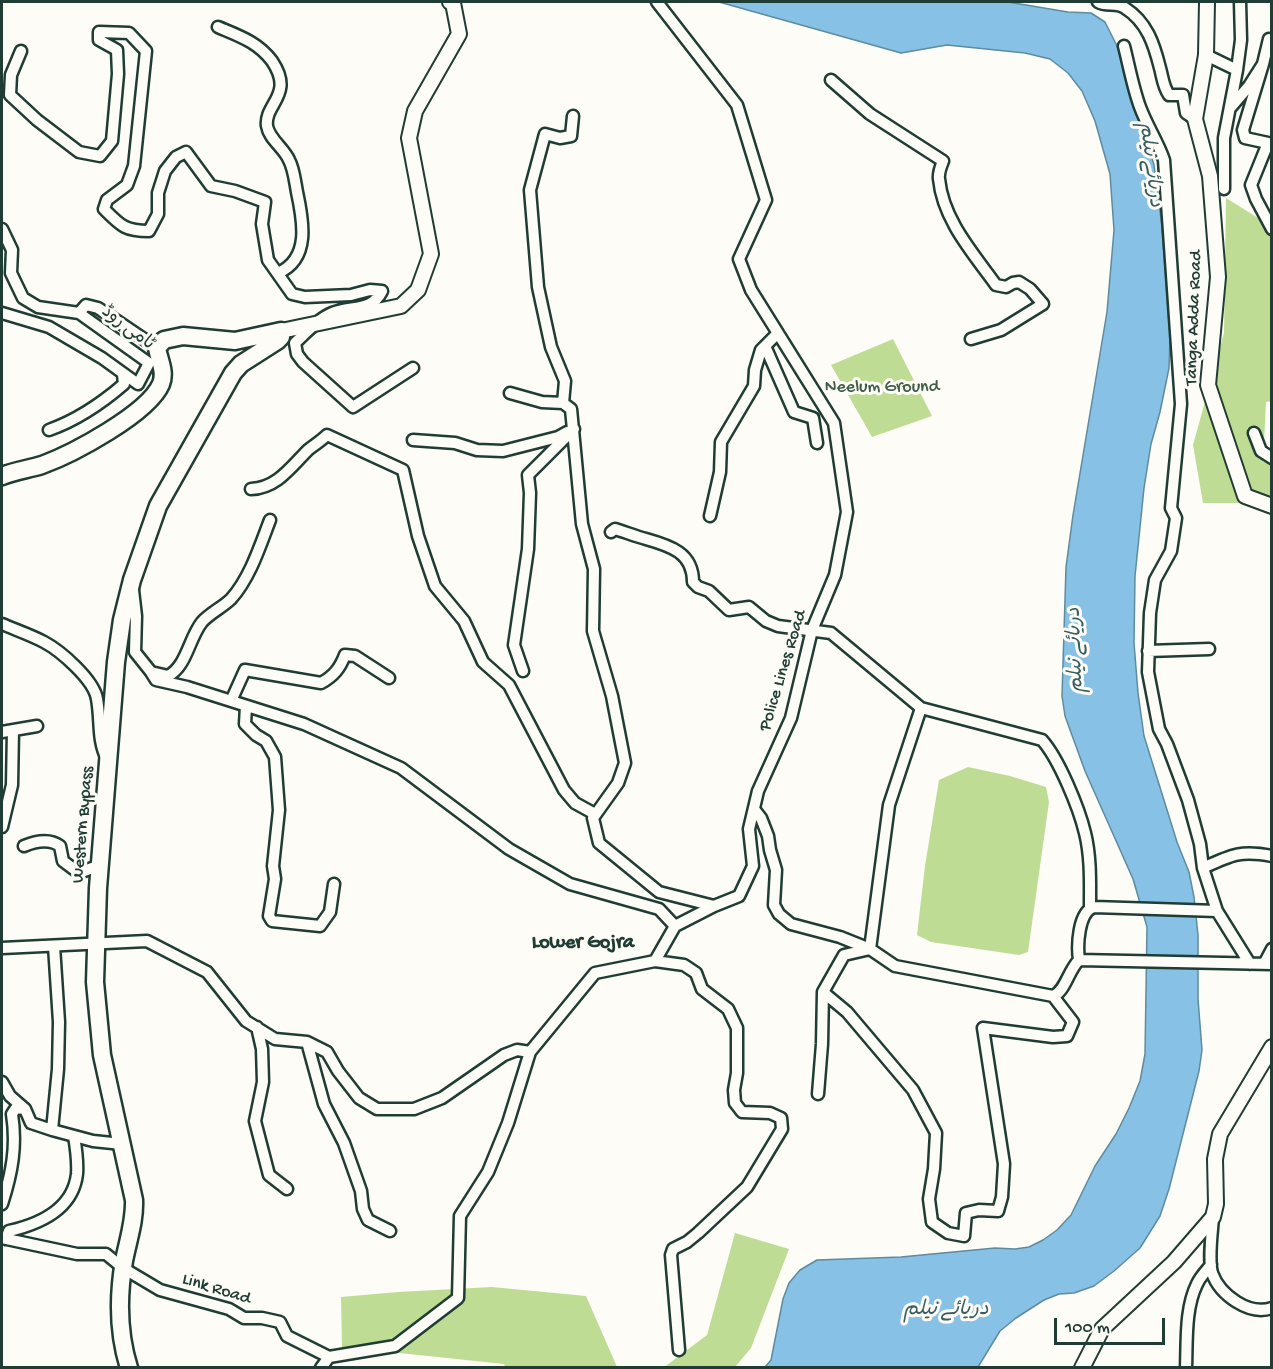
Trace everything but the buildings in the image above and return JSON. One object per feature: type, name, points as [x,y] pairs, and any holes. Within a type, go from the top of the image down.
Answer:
[{"type":"highway","points":[[2,476],[50,461],[121,424],[161,385],[162,366],[157,348],[164,340],[183,336],[235,341],[281,331]]},
{"type":"highway","name":"Western Bypass","points":[[129,1368],[122,1335],[120,1309],[123,1268],[135,1214],[131,1178],[102,1055],[95,982],[110,719],[122,620],[132,580],[158,506],[226,382],[241,364],[281,337],[281,331]]},
{"type":"main road","points":[[281,331],[401,306],[418,290],[430,254],[409,138],[415,111],[459,34],[453,3],[450,2]]},
{"type":"main road","name":"Tanga Adda Road","points":[[1207,2],[1206,55],[1195,119],[1210,176],[1218,277],[1208,385],[1245,496],[1272,506]]},
{"type":"main road","points":[[1082,1368],[1102,1329],[1174,1262],[1213,1217],[1216,1204],[1215,1159],[1220,1134],[1272,1047]]},
{"type":"street","name":"Police Lines Road","points":[[657,2],[737,105],[766,200],[739,259],[751,290],[834,423],[847,512],[835,575],[812,630],[791,718],[758,791],[750,830],[753,866],[739,896],[675,926]]},
{"type":"street","points":[[1098,2],[1123,6],[1145,25],[1161,71],[1163,87],[1169,95],[1183,95],[1186,113],[1195,119]]},
{"type":"street","points":[[1224,189],[1224,138],[1241,40],[1240,2]]},
{"type":"street","points":[[218,27],[254,42],[272,62],[278,74],[280,93],[268,115],[267,124],[271,136],[282,146],[291,163],[303,226],[301,249],[290,268],[278,273]]},
{"type":"street","points":[[21,51],[11,75],[10,95],[37,120],[79,152],[100,156],[112,141],[118,74],[117,50],[99,40],[99,32],[129,33],[146,51],[134,166],[127,185],[107,200],[104,209],[117,222],[133,231],[149,231],[158,214],[158,193],[165,171],[176,157],[186,152],[211,186],[235,191],[265,202],[262,224],[268,260],[292,294],[305,297],[351,295],[370,290],[382,291],[378,299],[366,306],[333,313],[314,325],[296,343],[297,354],[303,362],[353,407],[413,368]]},
{"type":"street","points":[[1269,39],[1243,130],[1245,138],[1268,143],[1251,185],[1272,229]]},
{"type":"street","points":[[1124,46],[1139,105],[1164,160],[1181,404],[1171,508],[1176,518],[1171,551],[1155,580],[1150,613],[1148,672],[1157,722],[1188,800],[1215,911],[1246,964]]},
{"type":"street","points":[[1206,55],[1237,70]]},
{"type":"street","points":[[1229,109],[1263,64]]},
{"type":"street","points":[[831,80],[870,114],[943,161],[938,177],[946,207],[959,234],[996,285],[1006,287],[1019,282],[1030,289],[1043,304],[1001,330],[971,339]]},
{"type":"street","points":[[563,402],[565,381],[550,347],[538,287],[530,190],[545,134],[560,138],[571,136],[573,116]]},
{"type":"street","points":[[2,229],[12,250],[11,273],[22,298],[38,307],[79,313]]},
{"type":"street","name":"ٹامی روڈ","points":[[123,374],[138,384],[149,363],[79,313],[86,305],[98,308],[157,348]]},
{"type":"street","points":[[2,313],[49,327],[102,358],[123,374],[123,384],[108,398],[65,424],[50,430]]},
{"type":"street","points":[[710,516],[720,472],[722,442],[754,386],[754,370],[761,350],[778,333]]},
{"type":"street","points":[[765,346],[794,412],[813,418],[817,443]]},
{"type":"street","points":[[510,393],[542,402],[563,402],[571,409],[582,524],[594,569],[592,631],[612,696],[625,763],[618,783],[592,818],[599,843],[659,892],[714,906]]},
{"type":"street","points":[[412,440],[455,442],[477,450],[503,451],[558,437],[574,429]]},
{"type":"street","points":[[523,671],[514,645],[528,549],[528,475],[574,429]]},
{"type":"street","points":[[1254,433],[1261,451],[1272,458]]},
{"type":"street","points":[[251,489],[262,489],[287,474],[309,450],[327,435],[403,470],[418,536],[435,586],[464,621],[483,662],[509,685],[564,790],[575,803],[595,814]]},
{"type":"street","points":[[151,672],[168,676],[176,670],[202,622],[231,599],[240,586],[270,520]]},
{"type":"street","points":[[611,532],[615,529],[660,542],[678,552],[689,561],[693,571],[693,582],[698,587],[709,591],[729,610],[749,607],[766,621],[778,626],[831,633],[921,708],[1042,740],[1053,751],[1085,833],[1090,867],[1090,908]]},
{"type":"street","points":[[132,580],[136,616],[135,652],[156,680],[304,724],[401,768],[509,849],[570,884],[659,909],[675,926],[655,961]]},
{"type":"street","points":[[2,624],[46,643],[74,666],[94,688],[101,748],[108,762]]},
{"type":"street","points":[[1148,651],[1209,649]]},
{"type":"street","points":[[231,701],[245,670],[287,675],[321,683],[332,677],[341,666],[345,655],[355,656],[389,678]]},
{"type":"street","points":[[246,706],[245,724],[266,741],[275,756],[279,810],[273,866],[275,879],[269,916],[272,921],[320,926],[330,912],[334,884]]},
{"type":"street","points":[[870,949],[889,806],[921,708]]},
{"type":"street","points":[[2,732],[37,726]]},
{"type":"street","points":[[2,827],[12,785],[13,730]]},
{"type":"street","points":[[754,809],[761,818],[768,836],[776,870],[774,905],[779,914],[791,924],[840,937],[870,949],[896,966],[1053,996],[1059,994],[1063,989],[1071,968],[1079,960],[1268,964],[1272,950]]},
{"type":"street","points":[[24,846],[35,841],[53,841],[60,846],[63,861],[79,873],[100,865]]},
{"type":"street","points":[[1203,868],[1232,855],[1253,853],[1272,856]]},
{"type":"street","points":[[1079,960],[1078,937],[1086,912],[1090,908],[1215,911]]},
{"type":"street","points":[[2,948],[147,941],[207,972],[246,1021],[275,1039],[307,1042],[327,1052],[358,1098],[377,1109],[414,1109],[442,1098],[504,1055],[518,1050],[530,1052]]},
{"type":"street","points":[[52,1131],[58,1069],[59,1022],[54,946]]},
{"type":"street","points":[[818,1094],[823,992],[844,955],[870,949]]},
{"type":"street","points":[[321,1368],[329,1357],[395,1346],[458,1298],[460,1216],[488,1172],[508,1123],[530,1052],[595,973],[655,961],[684,965],[696,973],[702,989],[728,1009],[737,1028],[735,1104],[742,1112],[770,1113],[780,1118],[782,1129],[747,1187],[698,1233],[673,1249],[671,1255],[680,1350]]},
{"type":"street","points":[[823,992],[847,1012],[913,1090],[936,1133],[934,1169],[929,1199],[932,1222],[948,1233],[964,1236],[966,1213],[980,1210],[999,1211],[1002,1197],[1004,1164],[983,1028],[1053,1037],[1067,1036],[1072,1022],[1053,996]]},
{"type":"street","points":[[256,1027],[262,1049],[263,1082],[255,1121],[269,1175],[287,1190]]},
{"type":"street","points":[[307,1042],[324,1104],[344,1143],[361,1191],[363,1209],[368,1220],[390,1231]]},
{"type":"street","points":[[2,1082],[10,1096],[25,1109],[31,1123],[52,1131],[93,1141],[122,1144]]},
{"type":"street","points":[[2,1204],[14,1159],[12,1114],[16,1108],[25,1109]]},
{"type":"street","points":[[74,1136],[77,1174],[72,1193],[54,1214],[9,1231],[4,1239],[77,1254],[105,1254],[123,1268]]},
{"type":"street","points":[[1213,1217],[1211,1265],[1213,1275],[1235,1302],[1249,1308],[1267,1310],[1272,1308]]},
{"type":"street","points":[[1186,1368],[1192,1300],[1197,1283],[1211,1265]]},
{"type":"street","name":"Link Road","points":[[123,1268],[160,1290],[229,1309],[244,1318],[262,1318],[280,1322],[287,1336],[329,1357]]},
{"type":"green space","points":[[1226,198],[1271,226],[1272,401],[1266,402],[1263,462],[1271,461],[1271,503],[1203,503],[1193,445],[1224,333]]},
{"type":"green space","name":"Neelum Ground","points":[[893,339],[932,416],[872,437],[831,365]]},
{"type":"green space","points":[[968,767],[1046,787],[1049,802],[1028,952],[1019,955],[931,942],[917,935],[939,780]]},
{"type":"green space","points":[[735,1233],[789,1249],[751,1348],[735,1367],[663,1368],[707,1335]]},
{"type":"green space","points":[[492,1287],[586,1296],[617,1367],[505,1367],[504,1364],[342,1347],[341,1297]]},
{"type":"water","name":"دریائے نیلم","points":[[719,2],[1008,2],[1068,12],[1091,13],[1105,22],[1122,56],[1154,165],[1162,227],[1170,337],[1169,368],[1151,444],[1144,488],[1135,576],[1134,643],[1144,736],[1177,842],[1189,872],[1194,897],[1198,935],[1198,999],[1202,1050],[1199,1071],[1160,1216],[1140,1248],[1094,1286],[1044,1300],[1016,1318],[1000,1331],[978,1367],[765,1367],[771,1360],[783,1299],[789,1283],[800,1270],[817,1260],[901,1257],[995,1248],[1015,1249],[1029,1247],[1057,1230],[1071,1215],[1095,1166],[1116,1134],[1140,1081],[1145,1054],[1147,927],[1133,879],[1085,771],[1065,716],[1062,696],[1066,567],[1107,312],[1114,230],[1110,174],[1095,121],[1082,91],[1068,73],[1050,59],[1025,53],[947,45],[901,53]]},
{"type":"district","name":"Lower Gojra","points":[[583,944]]}]
